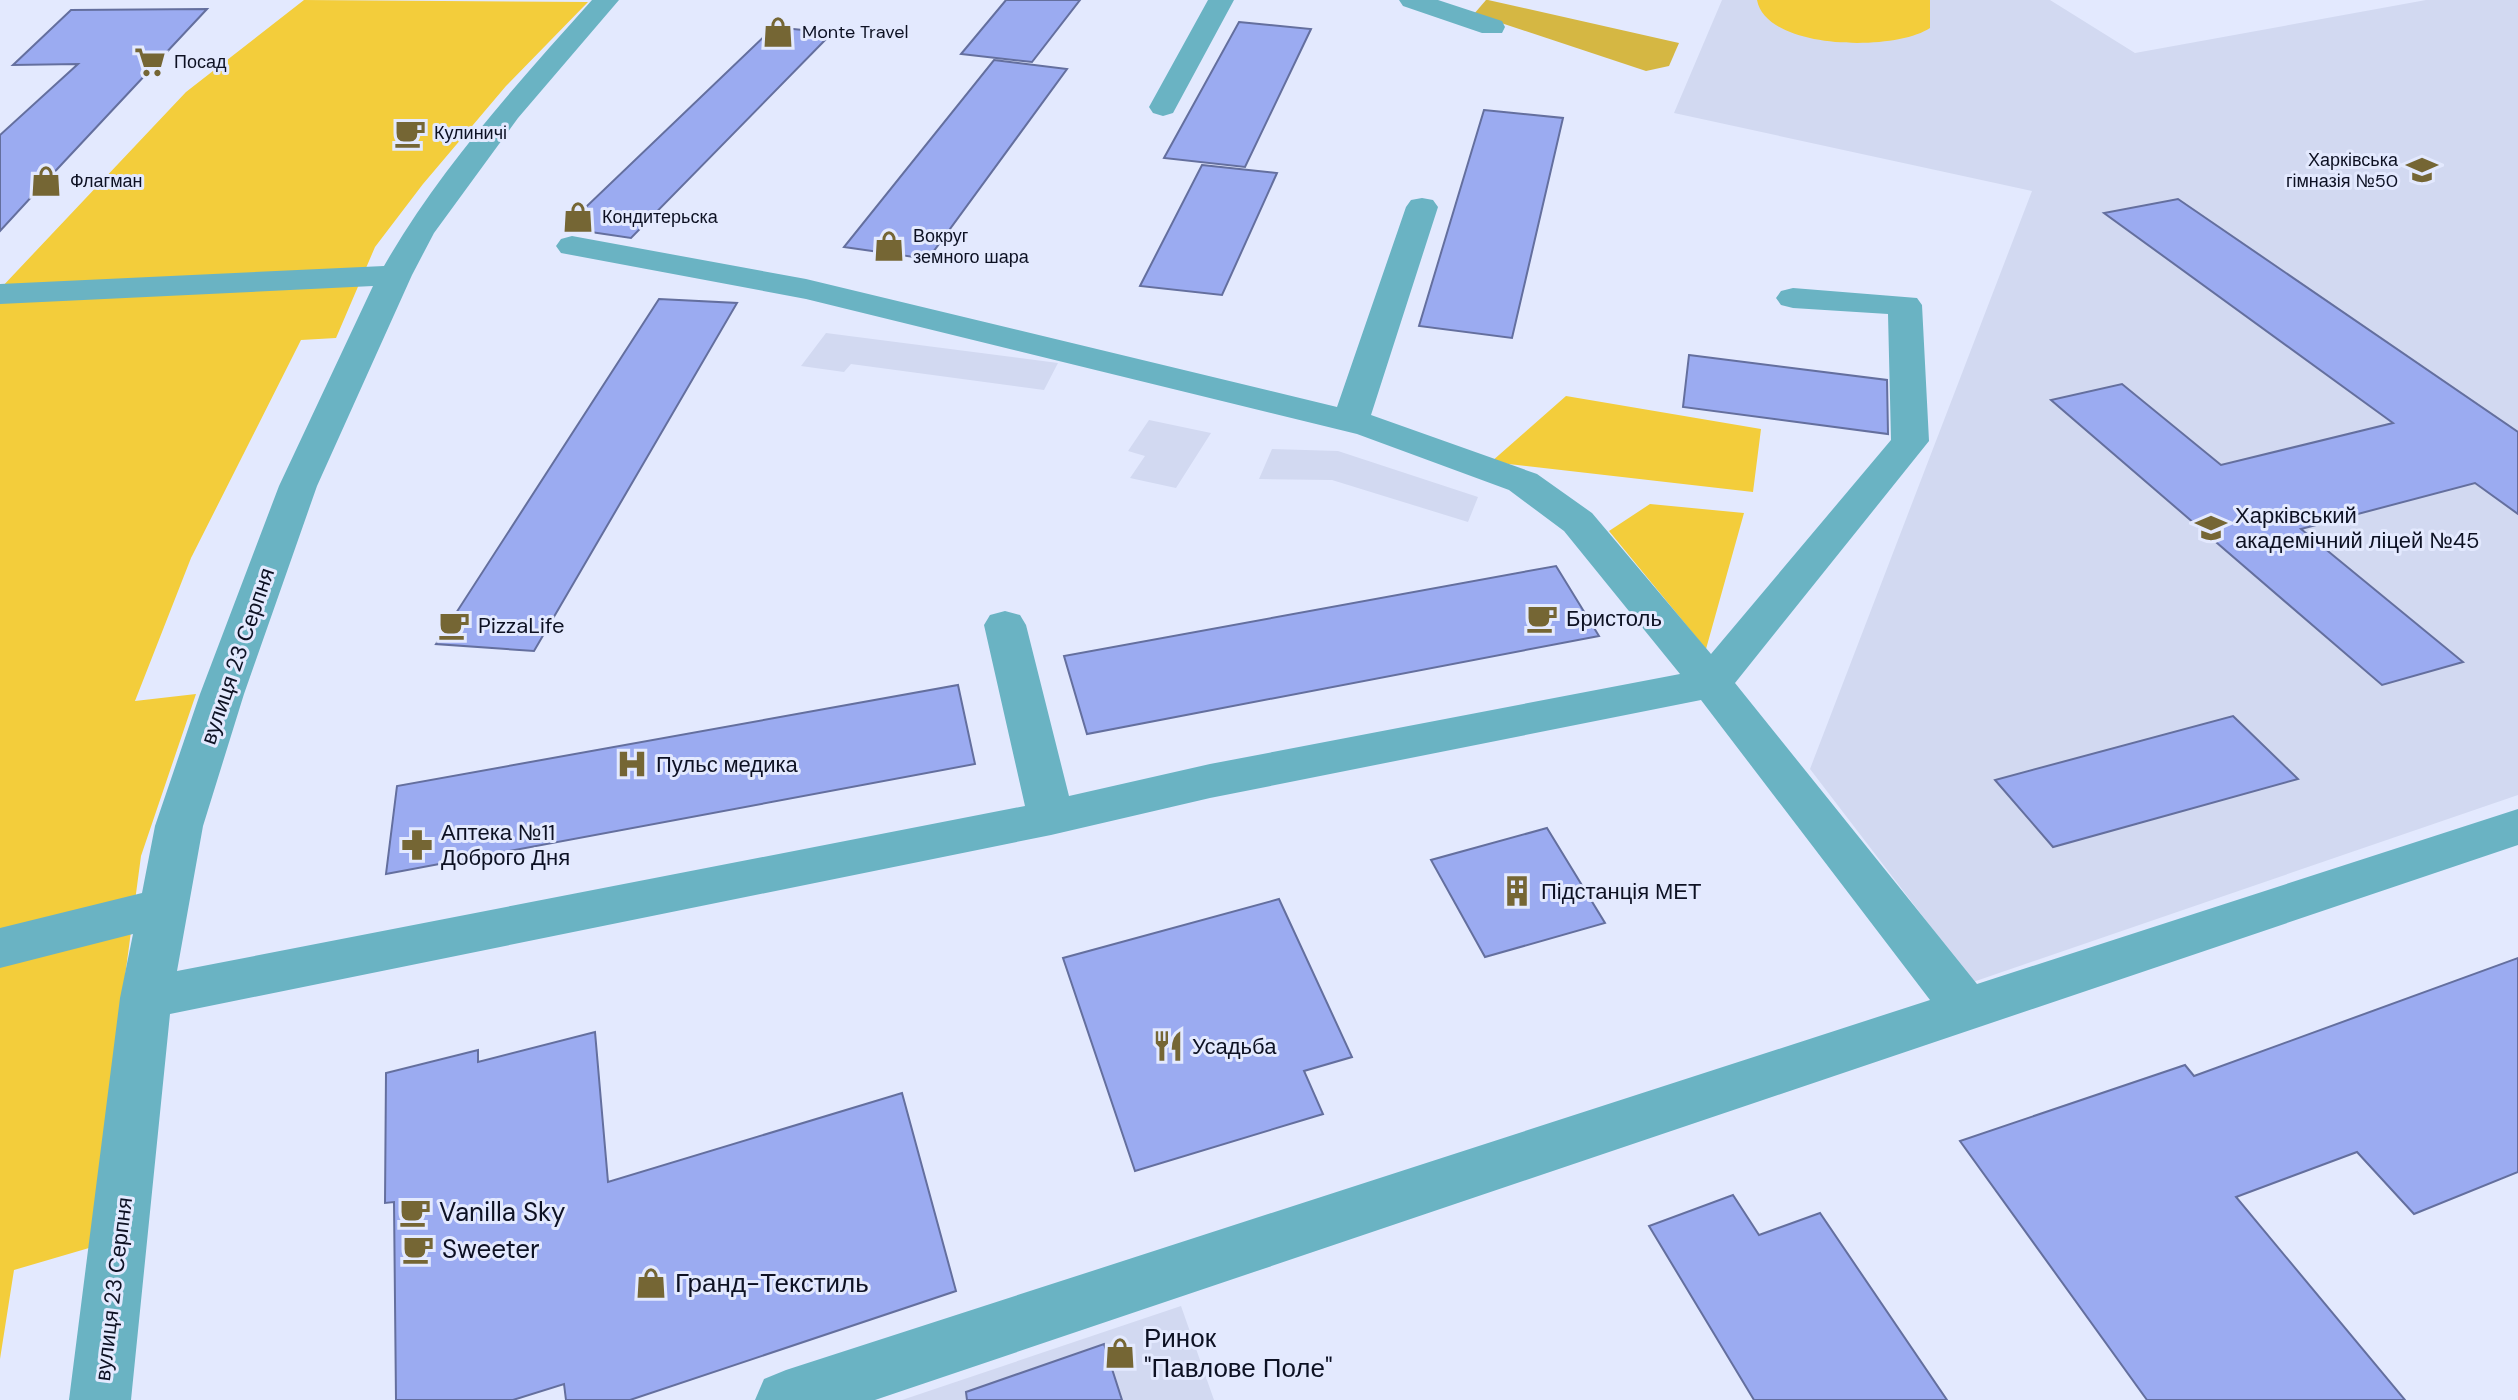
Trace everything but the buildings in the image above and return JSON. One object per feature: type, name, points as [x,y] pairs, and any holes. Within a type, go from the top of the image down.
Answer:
[{"type":"street","name":"вулиця 23 Серпня","points":[[100,1400],[146,998],[179,826],[222,694],[298,486],[395,275],[419,232],[508,112],[606,0]]},
{"type":"street","points":[[1163,107],[1221,0]]},
{"type":"street","points":[[1412,0],[1464,8],[1492,27]]},
{"type":"street","points":[[1351,421],[1422,207]]},
{"type":"street","points":[[572,246],[806,289],[1351,421],[1523,482],[1578,522],[1711,683],[1966,1008]]},
{"type":"street","points":[[0,294],[395,275]]},
{"type":"street","points":[[146,998],[1051,818],[1210,781],[1711,683],[1910,441],[1905,305],[1793,298]]},
{"type":"street","points":[[1005,625],[1051,818]]},
{"type":"street","points":[[786,1400],[2518,827]]},
{"type":"street","points":[[0,948],[164,907]]},
{"type":"shaded area","points":[[304,0],[588,2],[506,86],[423,184],[375,247],[336,338],[301,340],[191,558],[135,701],[196,694],[141,856],[89,1248],[14,1270],[0,1359],[0,289],[186,92]]},
{"type":"shaded area","points":[[1486,0],[1679,43],[1669,66],[1646,71],[1474,14]]},
{"type":"shaded area","name":"Харківський академічний ліцей №45","points":[[1722,0],[2050,0],[2135,53],[2426,0],[2518,0],[2518,795],[1973,982],[1810,769],[2032,191],[1674,113]]},
{"type":"shaded area","points":[[1757,0],[1930,0],[1930,28],[1913,36],[1889,41],[1833,42],[1783,29],[1766,17]]},
{"type":"shaded area","points":[[826,333],[1058,363],[1044,390],[851,364],[844,372],[801,366]]},
{"type":"shaded area","points":[[1566,396],[1761,429],[1753,492],[1491,462]]},
{"type":"shaded area","points":[[1149,420],[1211,433],[1176,488],[1130,478],[1145,456],[1128,451]]},
{"type":"shaded area","points":[[1272,449],[1338,451],[1478,497],[1468,522],[1332,480],[1259,479]]},
{"type":"shaded area","points":[[1650,504],[1744,513],[1706,649],[1609,531]]},
{"type":"shaded area","name":"Ринок \"Павлове Поле\"","points":[[1181,1306],[1214,1400],[902,1400]]},
{"type":"place","name":"Monte Travel","points":[[778,32]]},
{"type":"place","name":"Посад","points":[[150,62]]},
{"type":"place","name":"Кулиничі","points":[[410,133]]},
{"type":"place","name":"Харківська гімназія №50","points":[[2422,170]]},
{"type":"place","name":"Флагман","points":[[46,181]]},
{"type":"place","name":"Кондитерьска","points":[[578,217]]},
{"type":"place","name":"Вокруг земного шара","points":[[889,246]]},
{"type":"place","name":"Харківський академічний ліцей №45","points":[[2211,528]]},
{"type":"place","name":"Бристоль","points":[[1542,618]]},
{"type":"place","name":"PizzaLife","points":[[454,625]]},
{"type":"place","name":"Пульс медика","points":[[632,764]]},
{"type":"place","name":"Аптека №11 Доброго Дня","points":[[417,845]]},
{"type":"place","name":"Підстанція МЕТ","points":[[1517,891]]},
{"type":"place","name":"Усадьба","points":[[1168,1046]]},
{"type":"place","name":"Vanilla Sky","points":[[415,1212]]},
{"type":"place","name":"Sweeter","points":[[418,1249]]},
{"type":"place","name":"Гранд-Текстиль","points":[[651,1283]]},
{"type":"place","name":"Ринок \"Павлове Поле\"","points":[[1120,1353]]}]
